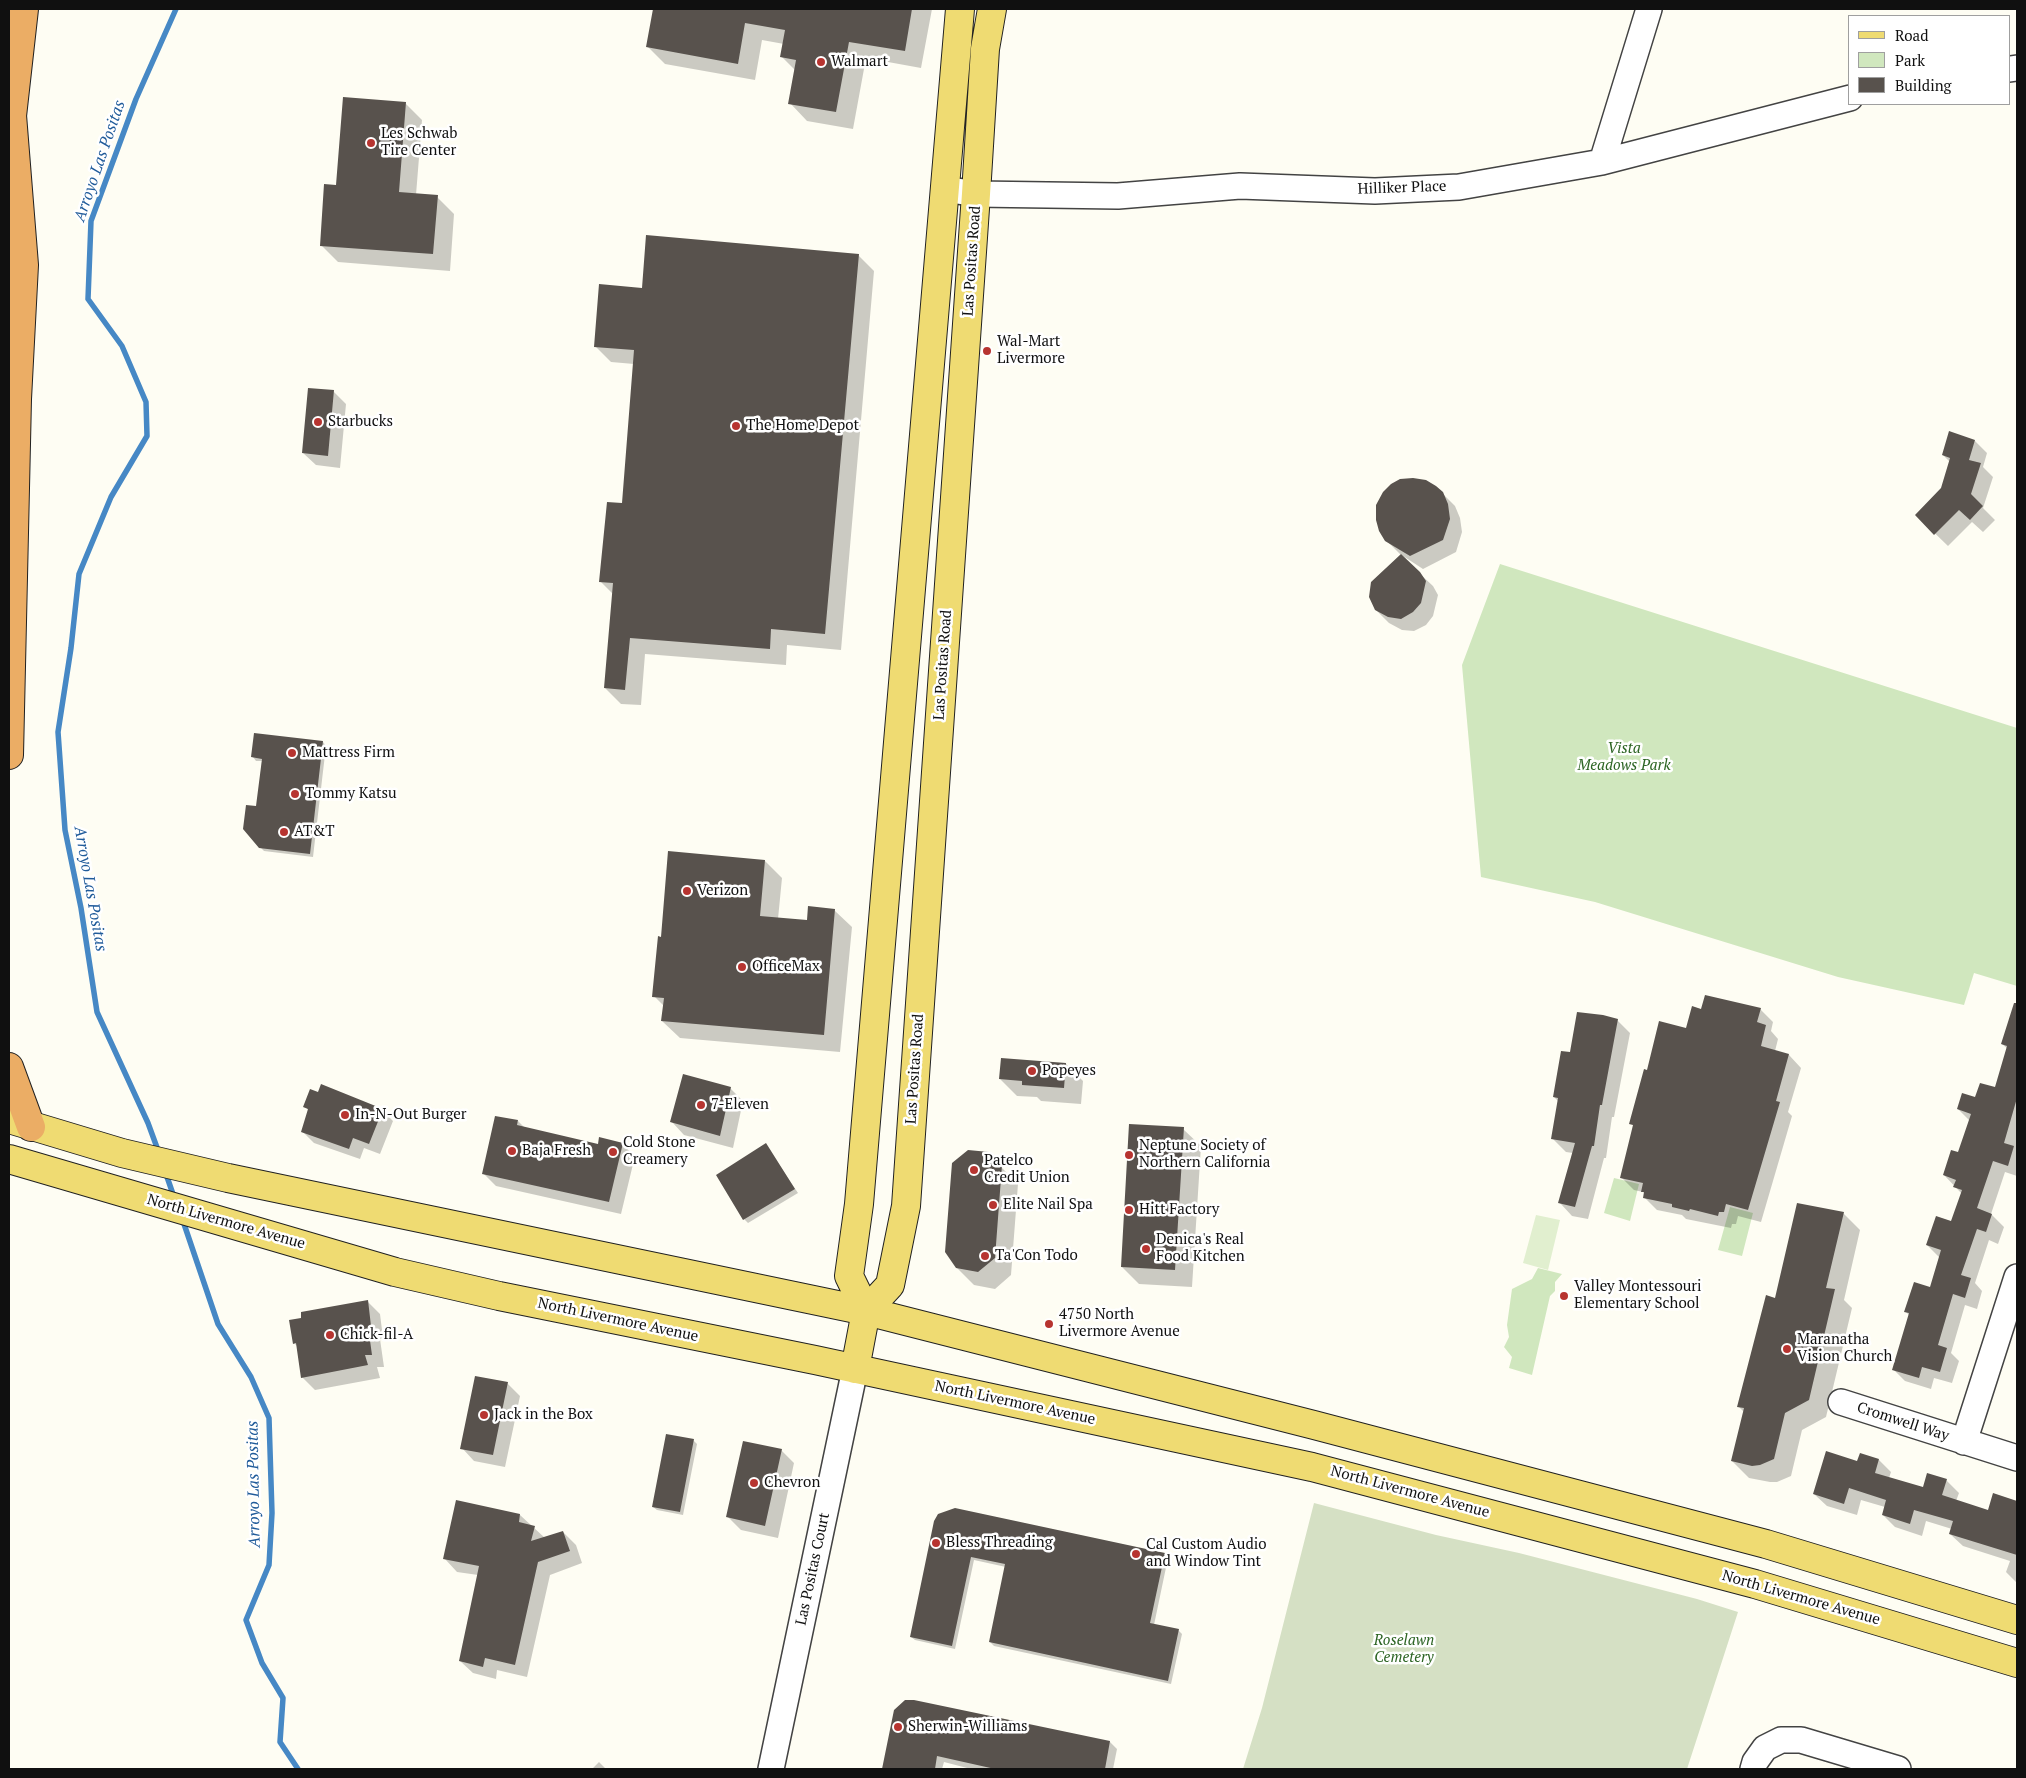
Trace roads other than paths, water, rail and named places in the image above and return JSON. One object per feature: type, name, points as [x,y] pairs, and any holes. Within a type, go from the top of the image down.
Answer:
[{"type":"highway","points":[[9,149],[24,9]]},
{"type":"highway","points":[[9,755],[17,399],[24,265],[12,115]]},
{"type":"highway","points":[[9,1067],[20,1123]]},
{"type":"main road","points":[[855,1369],[866,1310],[849,1276],[859,1204],[960,9]]},
{"type":"main road","name":"Las Positas Road","points":[[866,1310],[890,1286],[906,1206],[985,49],[992,9]]},
{"type":"main road","points":[[20,1123],[122,1154],[228,1178],[866,1310],[1766,1544],[2017,1620]]},
{"type":"main road","name":"North Livermore Avenue","points":[[9,1159],[395,1272],[499,1296],[1312,1466],[1754,1584],[2017,1663]]},
{"type":"street","points":[[1602,162],[1649,9]]},
{"type":"street","name":"Hilliker Place","points":[[945,189],[976,194],[1118,196],[1240,186],[1375,191],[1450,187],[1602,162],[1848,99]]},
{"type":"street","points":[[1964,1442],[2017,1277]]},
{"type":"street","name":"Las Positas Court","points":[[771,1769],[855,1369]]},
{"type":"street","name":"Cromwell Way","points":[[1841,1402],[2017,1458]]},
{"type":"street","points":[[1753,1769],[1755,1762],[1765,1748],[1781,1740],[1801,1740],[1898,1769]]},
{"type":"waterway","name":"Arroyo Las Positas","points":[[159,1153],[148,1123],[97,1012],[81,908],[65,830],[58,732],[71,648],[79,574],[111,497],[147,436],[146,402],[122,346],[88,299],[91,221],[136,99],[176,9]]},
{"type":"waterway","name":"Arroyo Las Positas","points":[[165,1171],[175,1200]]},
{"type":"waterway","name":"Arroyo Las Positas","points":[[182,1218],[218,1324],[251,1377],[269,1418],[272,1513],[269,1565],[246,1620],[262,1663],[283,1698],[280,1742],[298,1769]]},
{"type":"place","name":"Walmart","points":[[821,62]]},
{"type":"place","name":"Les Schwab Tire Center","points":[[371,143]]},
{"type":"place","name":"Wal-Mart Livermore","points":[[987,351]]},
{"type":"place","name":"Starbucks","points":[[318,422]]},
{"type":"place","name":"The Home Depot","points":[[736,426]]},
{"type":"place","name":"Mattress Firm","points":[[292,753]]},
{"type":"place","name":"Tommy Katsu","points":[[295,794]]},
{"type":"place","name":"AT&T","points":[[284,832]]},
{"type":"place","name":"Verizon","points":[[687,891]]},
{"type":"place","name":"OfficeMax","points":[[742,967]]},
{"type":"place","name":"Popeyes","points":[[1032,1071]]},
{"type":"place","name":"7-Eleven","points":[[701,1105]]},
{"type":"place","name":"In-N-Out Burger","points":[[345,1115]]},
{"type":"place","name":"Baja Fresh","points":[[512,1151]]},
{"type":"place","name":"Cold Stone Creamery","points":[[613,1152]]},
{"type":"place","name":"Neptune Society of Northern California","points":[[1129,1155]]},
{"type":"place","name":"Patelco Credit Union","points":[[974,1170]]},
{"type":"place","name":"Elite Nail Spa","points":[[993,1205]]},
{"type":"place","name":"Hitt Factory","points":[[1129,1210]]},
{"type":"place","name":"Denica's Real Food Kitchen","points":[[1146,1249]]},
{"type":"place","name":"Ta'Con Todo","points":[[985,1256]]},
{"type":"place","name":"Valley Montessouri Elementary School","points":[[1564,1296]]},
{"type":"place","name":"4750 North Livermore Avenue","points":[[1049,1324]]},
{"type":"place","name":"Chick-fil-A","points":[[330,1335]]},
{"type":"place","name":"Maranatha Vision Church","points":[[1787,1349]]},
{"type":"place","name":"Jack in the Box","points":[[484,1415]]},
{"type":"place","name":"Chevron","points":[[754,1483]]},
{"type":"place","name":"Bless Threading","points":[[936,1543]]},
{"type":"place","name":"Cal Custom Audio and Window Tint","points":[[1136,1554]]},
{"type":"place","name":"Sherwin-Williams","points":[[898,1727]]},
{"type":"park label","name":"Vista Meadows Park","points":[[1624,758]]},
{"type":"park label","name":"Roselawn Cemetery","points":[[1404,1650]]}]
